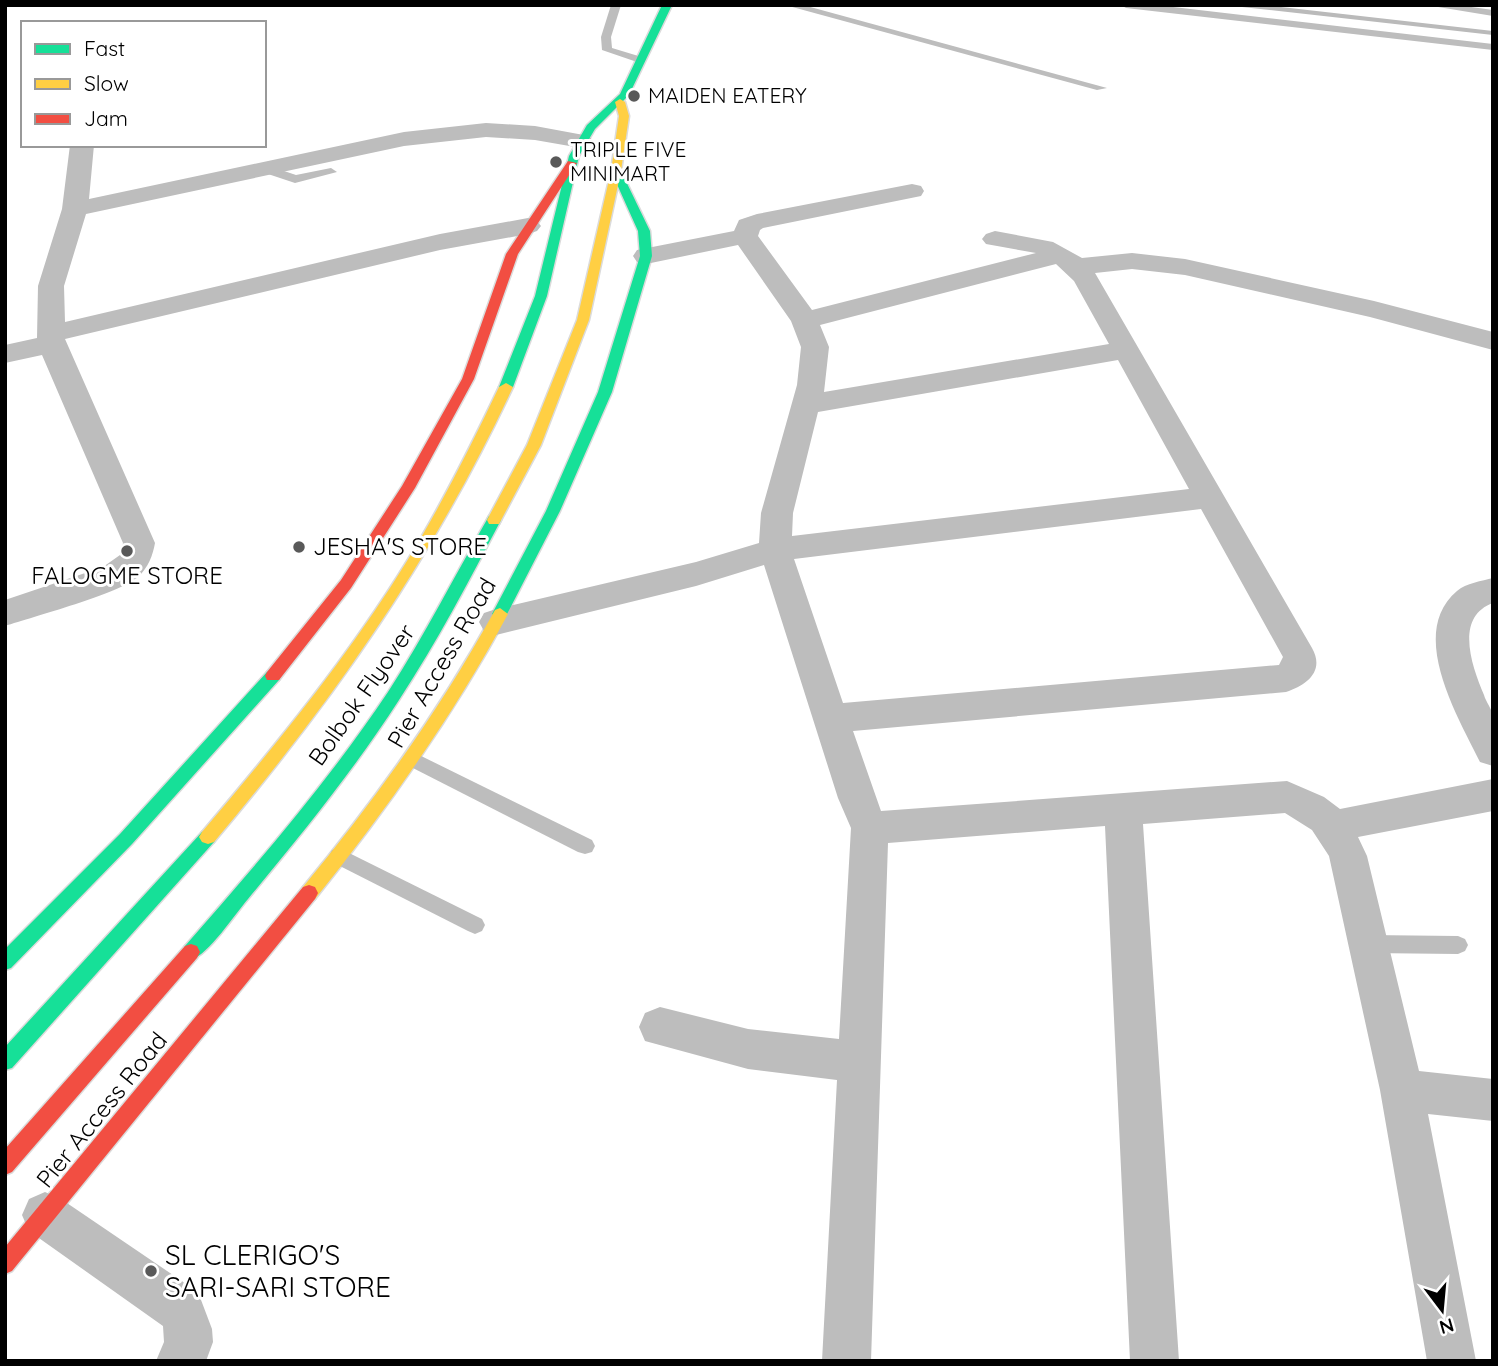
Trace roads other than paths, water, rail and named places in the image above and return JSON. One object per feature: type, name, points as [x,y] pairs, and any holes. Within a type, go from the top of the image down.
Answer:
[{"type":"main road","points":[[5,962],[135,829],[279,669],[346,584],[408,488],[468,379],[512,254],[601,116],[620,102],[667,5]]},
{"type":"main road","points":[[616,171],[624,116],[620,102]]},
{"type":"main road","name":"Bolbok Flyover","points":[[5,1061],[201,845],[319,705],[423,553],[485,436],[509,384],[549,267],[577,152]]},
{"type":"main road","name":"Bolbok Flyover","points":[[5,1166],[251,884],[376,722],[436,628],[524,465],[563,377],[583,320],[597,268],[616,171]]},
{"type":"main road","name":"Pier Access Road","points":[[5,1264],[370,819],[437,726],[496,622],[553,511],[605,392],[646,256],[644,231],[616,171]]},
{"type":"street","points":[[75,209],[404,139],[453,132],[509,131],[577,152]]},
{"type":"street","points":[[5,613],[116,576],[137,559],[139,543],[51,339],[51,286],[75,209],[82,147]]},
{"type":"street","points":[[745,236],[748,225],[757,222],[912,191]]},
{"type":"street","points":[[5,354],[51,339],[440,242],[528,226]]},
{"type":"street","points":[[646,256],[745,236]]},
{"type":"street","points":[[745,236],[805,320],[816,347],[806,405],[776,513],[775,550],[830,719],[870,828],[846,1361]]},
{"type":"street","points":[[830,719],[1286,678],[1299,669],[1300,657],[1104,309],[1069,261],[1045,246],[995,239]]},
{"type":"street","points":[[805,320],[1069,261],[1132,261],[1185,267],[1374,309],[1493,341]]},
{"type":"street","points":[[806,405],[1126,350]]},
{"type":"street","points":[[496,622],[684,577],[775,550],[1212,497]]},
{"type":"street","points":[[1493,590],[1469,598],[1451,626],[1452,650],[1461,685],[1493,751]]},
{"type":"street","points":[[1334,826],[1493,795]]},
{"type":"street","points":[[870,828],[1287,797],[1311,807],[1334,826],[1348,856],[1402,1090],[1452,1361]]},
{"type":"street","points":[[1123,809],[1155,1361]]},
{"type":"street","points":[[660,1027],[748,1049],[859,1062]]},
{"type":"street","points":[[1402,1090],[1493,1100]]},
{"type":"street","points":[[45,1215],[181,1309],[189,1322],[189,1336],[180,1361]]},
{"type":"lane","points":[[616,5],[606,37],[607,50],[641,60]]},
{"type":"lane","points":[[790,5],[1101,88]]},
{"type":"lane","points":[[1126,5],[1493,47]]},
{"type":"lane","points":[[1431,5],[1493,13]]},
{"type":"lane","points":[[266,170],[295,179],[331,172]]},
{"type":"lane","points":[[413,760],[585,846]]},
{"type":"lane","points":[[339,856],[475,925]]},
{"type":"lane","points":[[1368,943],[1458,945]]},
{"type":"waterway","points":[[1242,5],[1493,33]]},
{"type":"place","name":"MAIDEN EATERY","points":[[634,96]]},
{"type":"place","name":"TRIPLE FIVE MINIMART","points":[[556,162]]},
{"type":"place","name":"JESHA'S STORE","points":[[299,547]]},
{"type":"place","name":"FALOGME STORE","points":[[127,551]]},
{"type":"place","name":"SL CLERIGO'S SARI-SARI STORE","points":[[151,1271]]}]
